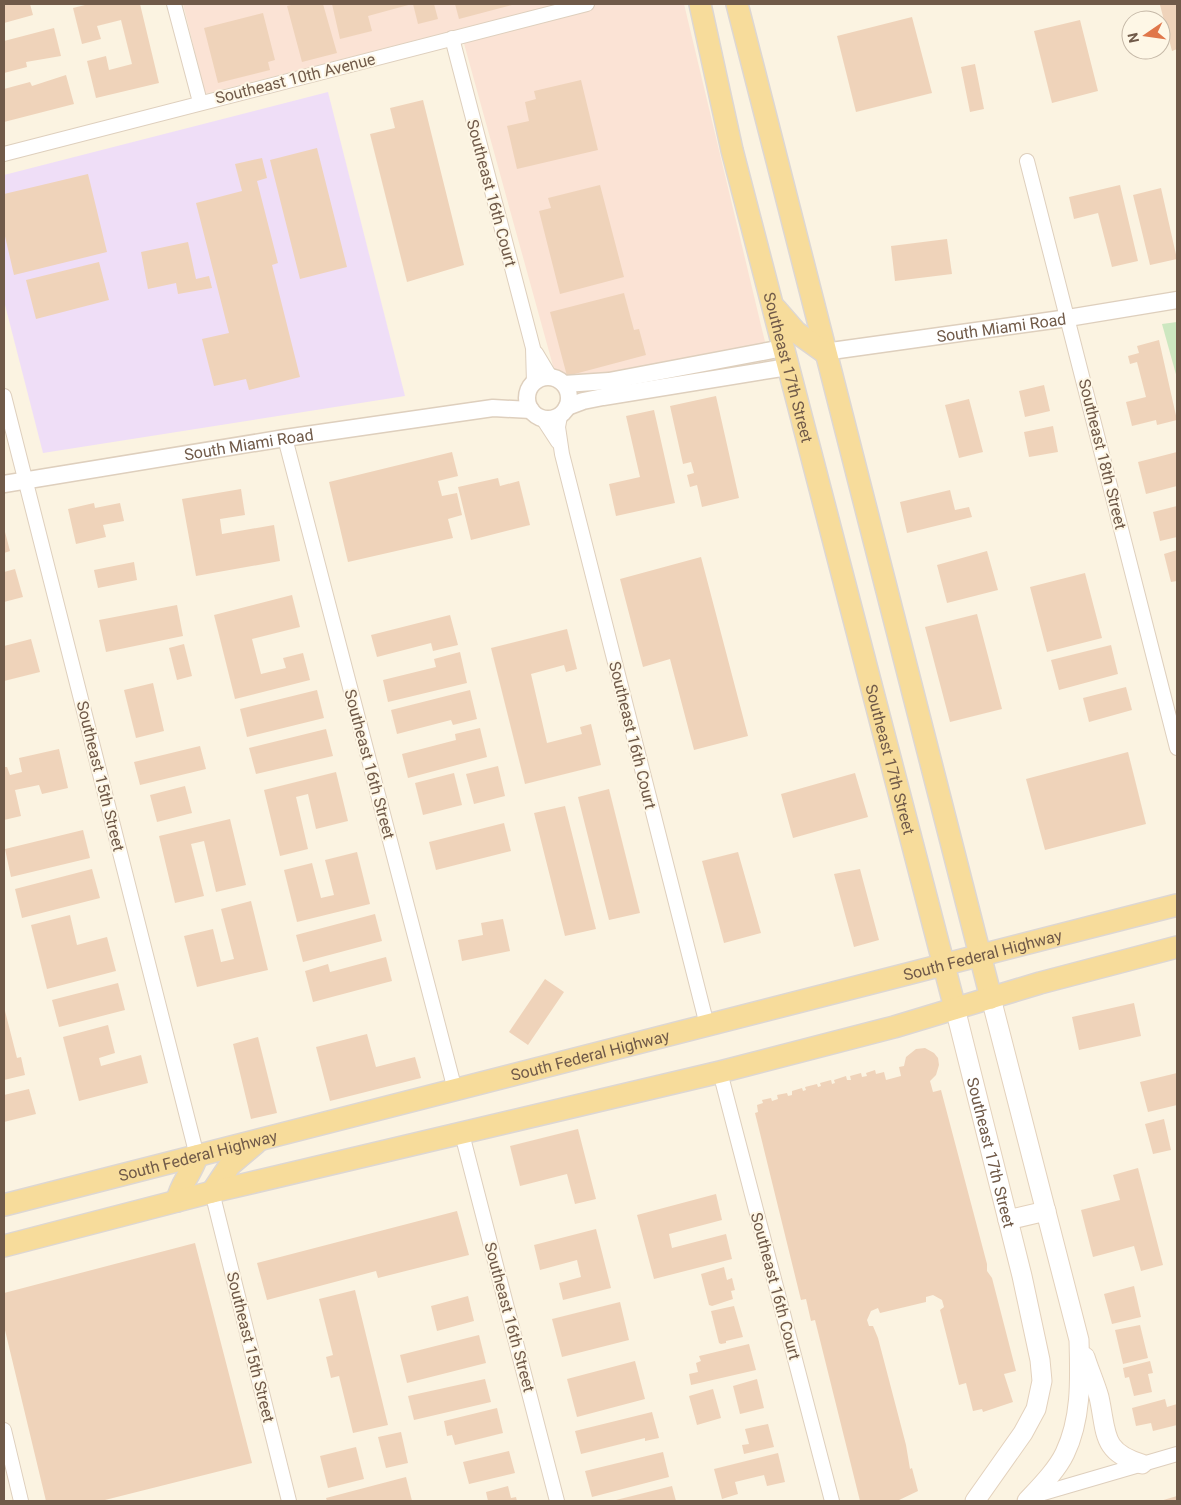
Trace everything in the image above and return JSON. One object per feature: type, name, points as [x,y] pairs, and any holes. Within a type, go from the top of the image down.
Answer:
[{"type":"main road","name":"Southeast 17th Street","points":[[700,4],[732,150],[955,1008],[1008,1220],[1040,1360],[1042,1381],[1036,1409],[1023,1433],[974,1501]]},
{"type":"main road","points":[[737,4],[979,956],[1079,1340],[1098,1396],[1105,1435],[1111,1448],[1125,1459],[1142,1464]]},
{"type":"main road","points":[[772,305],[796,332],[824,352]]},
{"type":"main road","name":"South Federal Highway","points":[[4,1206],[1177,905]]},
{"type":"main road","points":[[4,1246],[212,1192],[720,1072],[894,1027],[955,1008],[1177,947]]},
{"type":"main road","points":[[212,1192],[230,1165],[260,1140]]},
{"type":"main road","points":[[177,1201],[180,1188],[191,1174],[198,1156]]},
{"type":"main road","points":[[1008,1220],[1046,1211]]},
{"type":"main road","points":[[1030,1498],[1064,1454],[1074,1428],[1080,1394],[1079,1340]]},
{"type":"street","points":[[174,4],[200,102]]},
{"type":"street","name":"Southeast 10th Avenue","points":[[4,154],[200,102],[587,4]]},
{"type":"street","name":"Southeast 16th Court","points":[[452,38],[533,348],[531,388]]},
{"type":"street","name":"Southeast 18th Street","points":[[1028,161],[1177,748]]},
{"type":"street","name":"South Miami Road","points":[[824,352],[1068,318],[1177,300]]},
{"type":"street","name":"Southeast 16th Court","points":[[533,348],[558,381]]},
{"type":"street","points":[[786,357],[603,397],[564,412],[554,419],[537,414],[527,400],[531,388],[541,378],[558,381],[609,381],[786,357]]},
{"type":"street","points":[[558,381],[570,398],[564,412]]},
{"type":"street","name":"South Miami Road","points":[[493,408],[531,388]]},
{"type":"street","name":"Southeast 15th Street","points":[[4,396],[198,1156]]},
{"type":"street","name":"South Miami Road","points":[[4,484],[285,438],[493,408],[537,414]]},
{"type":"street","name":"Southeast 16th Court","points":[[564,412],[560,445],[707,1025]]},
{"type":"street","name":"Southeast 16th Court","points":[[537,414],[560,445]]},
{"type":"street","name":"Southeast 16th Street","points":[[285,438],[455,1090]]},
{"type":"street","name":"Southeast 16th Court","points":[[720,1072],[832,1501]]},
{"type":"street","name":"Southeast 16th Street","points":[[462,1134],[557,1501]]},
{"type":"street","name":"Southeast 15th Street","points":[[212,1192],[289,1501]]},
{"type":"street","points":[[4,1430],[21,1501]]},
{"type":"street","points":[[1030,1498],[1177,1454]]},
{"type":"shaded area","points":[[183,4],[684,4],[766,346],[558,384],[460,29],[205,94]]},
{"type":"shaded area","points":[[328,92],[405,396],[43,453],[4,301],[4,175]]},
{"type":"green space","points":[[1177,322],[1177,378],[1162,324]]},
{"type":"building","points":[[4,4],[30,4],[33,15],[4,23]]},
{"type":"building","points":[[89,4],[140,4],[159,83],[96,98],[87,61],[106,56],[109,70],[132,64],[121,20],[97,26],[101,39],[82,44],[73,8]]},
{"type":"building","points":[[295,4],[323,4],[337,53],[302,62],[287,6]]},
{"type":"building","points":[[332,4],[412,4],[368,16],[372,31],[340,39]]},
{"type":"building","points":[[413,4],[434,4],[438,19],[418,24]]},
{"type":"building","points":[[455,4],[516,4],[459,19]]},
{"type":"building","points":[[1177,4],[1177,49],[1172,51],[1171,10],[1161,10],[1160,5]]},
{"type":"building","points":[[263,13],[275,60],[268,62],[270,70],[218,83],[204,28]]},
{"type":"building","points":[[912,17],[932,93],[856,112],[837,36]]},
{"type":"building","points":[[1080,20],[1098,91],[1052,103],[1034,31]]},
{"type":"building","points":[[54,28],[61,56],[26,62],[27,67],[4,73],[4,41]]},
{"type":"building","points":[[975,64],[984,109],[970,112],[961,67]]},
{"type":"building","points":[[66,75],[74,104],[4,122],[4,89],[30,82],[32,86]]},
{"type":"building","points":[[581,80],[598,150],[517,169],[507,126],[529,121],[525,102],[536,99],[534,91]]},
{"type":"building","points":[[423,100],[464,265],[407,282],[370,134],[395,128],[390,108]]},
{"type":"building","points":[[317,148],[347,267],[300,279],[270,160]]},
{"type":"building","points":[[262,158],[267,178],[257,181],[278,263],[272,265],[300,377],[249,390],[246,379],[214,386],[202,339],[229,333],[196,203],[242,191],[235,164]]},
{"type":"building","points":[[88,174],[107,252],[14,275],[4,232],[4,194]]},
{"type":"building","points":[[600,185],[624,277],[560,294],[539,211],[551,208],[548,198]]},
{"type":"building","points":[[1120,185],[1138,261],[1112,267],[1098,213],[1074,219],[1069,197]]},
{"type":"building","points":[[1161,188],[1177,259],[1150,265],[1133,195]]},
{"type":"building","points":[[947,239],[952,274],[895,281],[891,246]]},
{"type":"building","points":[[188,242],[196,279],[209,276],[212,288],[178,294],[176,283],[148,289],[141,252]]},
{"type":"building","points":[[99,262],[109,300],[36,319],[26,280]]},
{"type":"building","points":[[624,293],[634,330],[639,329],[646,355],[567,376],[550,312]]},
{"type":"building","points":[[1159,340],[1177,420],[1157,425],[1156,420],[1132,426],[1126,402],[1146,397],[1137,362],[1130,364],[1128,356],[1139,353],[1137,346]]},
{"type":"building","points":[[1044,385],[1050,411],[1025,417],[1019,391]]},
{"type":"building","points":[[716,396],[739,498],[702,507],[697,485],[690,487],[687,475],[694,473],[691,462],[683,464],[670,406]]},
{"type":"building","points":[[969,399],[983,452],[959,458],[945,405]]},
{"type":"building","points":[[654,410],[675,503],[616,516],[609,484],[640,477],[626,416]]},
{"type":"building","points":[[1053,426],[1058,452],[1029,457],[1024,432]]},
{"type":"building","points":[[452,452],[458,476],[438,481],[442,496],[457,493],[462,515],[448,519],[453,538],[348,562],[329,482]]},
{"type":"building","points":[[1177,452],[1177,486],[1146,494],[1138,462]]},
{"type":"building","points":[[498,478],[500,486],[519,481],[530,525],[471,540],[458,487]]},
{"type":"building","points":[[241,489],[245,515],[220,519],[222,534],[274,525],[280,561],[196,576],[182,499]]},
{"type":"building","points":[[950,490],[955,510],[969,507],[972,517],[907,533],[900,502]]},
{"type":"building","points":[[94,503],[95,508],[120,503],[124,521],[103,525],[106,537],[76,544],[68,509]]},
{"type":"building","points":[[1177,506],[1177,537],[1160,541],[1153,512]]},
{"type":"building","points":[[4,528],[10,551],[4,553]]},
{"type":"building","points":[[1177,550],[1177,581],[1171,582],[1164,554]]},
{"type":"building","points":[[987,551],[998,590],[947,603],[937,565]]},
{"type":"building","points":[[701,557],[748,736],[694,750],[670,659],[643,667],[620,579]]},
{"type":"building","points":[[134,562],[137,580],[98,588],[94,570]]},
{"type":"building","points":[[15,569],[23,597],[4,602],[4,572]]},
{"type":"building","points":[[1085,573],[1102,638],[1047,652],[1030,587]]},
{"type":"building","points":[[292,595],[300,627],[252,639],[261,674],[286,668],[283,658],[303,653],[310,680],[235,699],[214,615]]},
{"type":"building","points":[[177,605],[183,636],[106,652],[99,620]]},
{"type":"building","points":[[977,614],[1002,709],[950,722],[925,627]]},
{"type":"building","points":[[450,615],[458,645],[433,651],[431,643],[377,657],[371,635]]},
{"type":"building","points":[[567,629],[577,669],[566,672],[564,665],[531,674],[547,743],[582,734],[580,727],[591,724],[601,765],[525,784],[491,648]]},
{"type":"building","points":[[31,639],[40,672],[4,681],[4,646]]},
{"type":"building","points":[[184,644],[192,676],[177,680],[169,648]]},
{"type":"building","points":[[1111,645],[1118,674],[1059,690],[1051,660]]},
{"type":"building","points":[[460,652],[467,683],[388,702],[383,680],[436,667],[434,659]]},
{"type":"building","points":[[153,683],[164,731],[136,738],[124,690]]},
{"type":"building","points":[[1126,687],[1132,710],[1089,722],[1083,698]]},
{"type":"building","points":[[317,690],[324,718],[247,737],[240,709]]},
{"type":"building","points":[[470,690],[477,719],[453,725],[451,720],[397,734],[391,710]]},
{"type":"building","points":[[480,728],[487,757],[408,778],[402,754],[456,740],[455,734]]},
{"type":"building","points":[[326,729],[333,756],[256,774],[249,748]]},
{"type":"building","points":[[200,746],[206,769],[140,785],[134,762]]},
{"type":"building","points":[[59,749],[68,788],[42,794],[39,785],[15,790],[21,816],[4,820],[4,767],[7,767],[10,775],[22,772],[19,758]]},
{"type":"building","points":[[1128,752],[1146,824],[1045,850],[1026,779]]},
{"type":"building","points":[[498,766],[505,796],[474,804],[466,774]]},
{"type":"building","points":[[336,772],[348,821],[316,829],[308,794],[296,797],[308,849],[280,856],[264,790]]},
{"type":"building","points":[[454,773],[462,805],[423,815],[415,783]]},
{"type":"building","points":[[855,773],[868,817],[793,838],[781,794]]},
{"type":"building","points":[[185,786],[192,813],[157,822],[150,795]]},
{"type":"building","points":[[609,789],[640,913],[609,920],[578,797]]},
{"type":"building","points":[[565,806],[596,929],[565,936],[534,813]]},
{"type":"building","points":[[230,819],[246,885],[216,892],[204,841],[191,844],[204,896],[175,903],[159,836]]},
{"type":"building","points":[[504,823],[511,851],[436,870],[429,842]]},
{"type":"building","points":[[83,830],[90,858],[11,877],[5,849]]},
{"type":"building","points":[[357,852],[370,904],[297,922],[284,870],[312,863],[321,898],[334,895],[325,860]]},
{"type":"building","points":[[738,852],[761,933],[724,943],[702,861]]},
{"type":"building","points":[[92,869],[100,898],[22,918],[15,889]]},
{"type":"building","points":[[860,869],[879,940],[854,947],[834,874]]},
{"type":"building","points":[[251,901],[268,970],[197,987],[184,936],[213,929],[221,962],[234,959],[221,909]]},
{"type":"building","points":[[375,914],[382,941],[303,962],[296,935]]},
{"type":"building","points":[[70,915],[77,945],[107,937],[116,971],[47,989],[31,925]]},
{"type":"building","points":[[503,919],[510,951],[462,961],[458,940],[483,935],[481,923]]},
{"type":"building","points":[[386,957],[392,981],[313,1002],[305,971],[328,964],[330,972]]},
{"type":"building","points":[[545,979],[564,992],[528,1045],[509,1032]]},
{"type":"building","points":[[118,983],[125,1010],[59,1027],[52,1000]]},
{"type":"building","points":[[1134,1003],[1141,1036],[1079,1050],[1072,1017]]},
{"type":"building","points":[[4,1007],[17,1058],[21,1057],[25,1075],[4,1080]]},
{"type":"building","points":[[108,1025],[115,1053],[99,1058],[101,1066],[141,1055],[148,1083],[79,1101],[63,1037]]},
{"type":"building","points":[[367,1034],[376,1067],[415,1057],[421,1078],[330,1101],[316,1047]]},
{"type":"building","points":[[258,1037],[277,1113],[251,1119],[233,1044]]},
{"type":"building","points":[[925,1048],[934,1053],[938,1058],[939,1065],[936,1075],[930,1081],[933,1092],[941,1090],[987,1264],[987,1271],[992,1278],[1016,1371],[1004,1374],[1013,1402],[983,1412],[982,1409],[973,1411],[966,1383],[959,1385],[940,1310],[944,1307],[942,1300],[933,1295],[926,1297],[926,1302],[880,1313],[878,1308],[871,1311],[867,1320],[869,1326],[873,1326],[878,1338],[906,1445],[910,1469],[912,1468],[918,1491],[897,1501],[860,1501],[815,1320],[811,1321],[806,1299],[801,1300],[755,1113],[758,1112],[757,1105],[763,1103],[762,1100],[771,1098],[772,1101],[778,1099],[777,1095],[787,1093],[788,1096],[792,1095],[792,1091],[802,1088],[803,1091],[806,1090],[805,1087],[817,1084],[818,1087],[821,1086],[820,1083],[831,1080],[832,1084],[835,1083],[834,1080],[846,1076],[847,1080],[851,1080],[850,1076],[861,1073],[862,1077],[867,1076],[866,1073],[875,1070],[876,1074],[884,1072],[886,1080],[901,1076],[899,1067],[904,1066],[906,1057],[916,1049]]},
{"type":"building","points":[[1177,1073],[1177,1105],[1148,1112],[1140,1082]]},
{"type":"building","points":[[29,1089],[36,1114],[4,1122],[4,1095]]},
{"type":"building","points":[[1164,1119],[1171,1150],[1153,1154],[1145,1124]]},
{"type":"building","points":[[578,1129],[596,1199],[575,1204],[567,1174],[520,1186],[510,1146]]},
{"type":"building","points":[[1138,1168],[1163,1265],[1141,1271],[1134,1246],[1093,1257],[1081,1210],[1120,1200],[1113,1175]]},
{"type":"building","points":[[716,1194],[722,1220],[669,1234],[672,1248],[726,1234],[732,1259],[654,1279],[637,1215]]},
{"type":"building","points":[[457,1211],[469,1255],[378,1278],[376,1271],[267,1300],[257,1263]]},
{"type":"building","points":[[596,1229],[611,1288],[563,1300],[559,1283],[581,1277],[577,1260],[540,1270],[534,1245]]},
{"type":"building","points":[[195,1243],[252,1463],[101,1501],[46,1501],[4,1326],[4,1293]]},
{"type":"building","points":[[724,1267],[727,1280],[732,1278],[735,1290],[731,1291],[733,1299],[712,1306],[709,1305],[701,1274]]},
{"type":"building","points":[[1134,1286],[1141,1317],[1112,1324],[1104,1294]]},
{"type":"building","points":[[355,1290],[388,1425],[353,1433],[339,1376],[331,1378],[326,1357],[333,1355],[319,1299]]},
{"type":"building","points":[[468,1296],[474,1321],[437,1331],[431,1306]]},
{"type":"building","points":[[620,1302],[629,1340],[562,1357],[552,1319]]},
{"type":"building","points":[[734,1306],[743,1337],[721,1344],[719,1343],[711,1311]]},
{"type":"building","points":[[1140,1325],[1148,1358],[1123,1364],[1115,1330]]},
{"type":"building","points":[[479,1335],[486,1363],[407,1383],[400,1355]]},
{"type":"building","points":[[749,1344],[756,1370],[691,1385],[689,1374],[698,1372],[696,1363],[701,1361],[699,1356]]},
{"type":"building","points":[[635,1361],[645,1399],[577,1417],[567,1379]]},
{"type":"building","points":[[1150,1361],[1153,1373],[1148,1374],[1152,1392],[1134,1396],[1129,1377],[1125,1378],[1123,1368]]},
{"type":"building","points":[[485,1379],[491,1402],[414,1420],[408,1396]]},
{"type":"building","points":[[757,1379],[764,1408],[740,1414],[733,1386]]},
{"type":"building","points":[[713,1389],[721,1418],[697,1425],[689,1396]]},
{"type":"building","points":[[1165,1399],[1167,1407],[1177,1404],[1177,1425],[1153,1431],[1151,1423],[1136,1426],[1132,1408]]},
{"type":"building","points":[[497,1408],[503,1433],[455,1445],[452,1435],[447,1436],[444,1421]]},
{"type":"building","points":[[652,1412],[659,1438],[645,1441],[645,1438],[581,1454],[575,1431]]},
{"type":"building","points":[[768,1424],[774,1447],[744,1454],[742,1445],[749,1444],[745,1429]]},
{"type":"building","points":[[401,1432],[408,1463],[386,1468],[378,1437]]},
{"type":"building","points":[[356,1447],[364,1479],[328,1488],[320,1456]]},
{"type":"building","points":[[509,1451],[515,1473],[469,1484],[463,1462]]},
{"type":"building","points":[[663,1452],[669,1477],[592,1497],[585,1471]]},
{"type":"building","points":[[778,1453],[785,1482],[767,1486],[764,1475],[735,1482],[738,1494],[722,1499],[714,1469]]},
{"type":"building","points":[[406,1477],[412,1501],[327,1501],[326,1498]]},
{"type":"building","points":[[508,1486],[511,1498],[516,1497],[517,1501],[488,1501],[486,1492]]},
{"type":"building","points":[[672,1486],[676,1501],[612,1501]]},
{"type":"building","points":[[1177,1496],[1177,1501],[1160,1501]]}]
